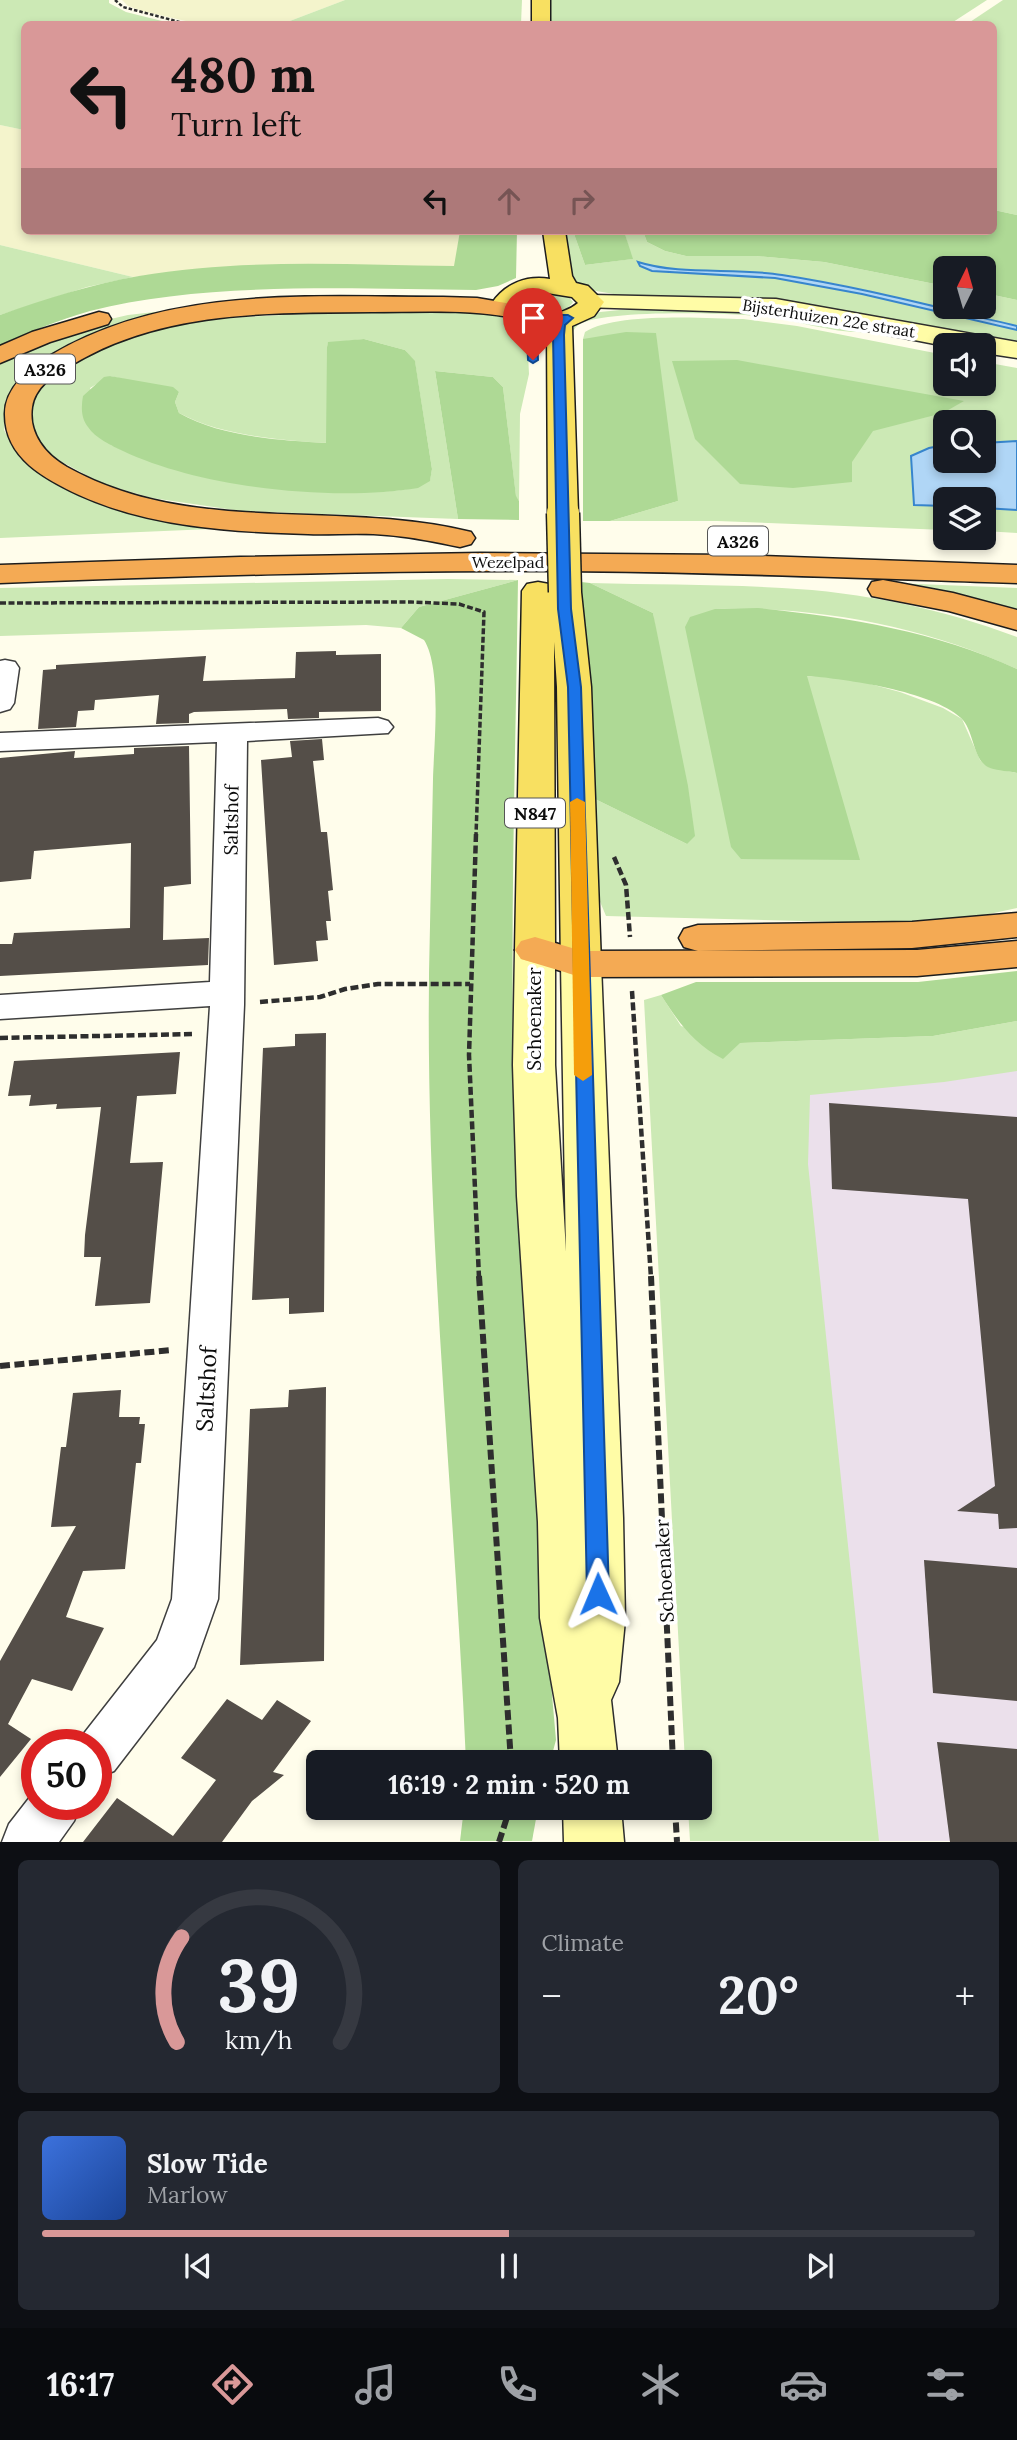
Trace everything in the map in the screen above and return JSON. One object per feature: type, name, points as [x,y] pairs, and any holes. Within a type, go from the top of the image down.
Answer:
[{"type":"highway","name":"A326","points":[[0,355],[81,323],[170,304],[278,297],[518,302]]},
{"type":"highway","name":"A326","points":[[460,538],[396,527],[304,525],[224,519],[135,504],[64,477],[39,460],[24,443],[18,424],[18,405],[26,389],[40,373],[62,357],[114,333],[154,321],[218,311],[295,306],[494,307],[518,302]]},
{"type":"highway","name":"Wezelpad","points":[[0,551],[292,540],[460,538],[765,542],[1017,550]]},
{"type":"highway","name":"Wezelpad","points":[[0,574],[300,563],[642,563],[1017,575]]},
{"type":"highway","name":"A326","points":[[642,563],[696,575],[802,580],[886,589],[953,602],[1017,620]]},
{"type":"highway","points":[[630,951],[912,935],[1017,925]]},
{"type":"highway","points":[[535,950],[630,951],[917,963],[1017,954]]},
{"type":"main road","points":[[541,0],[541,21]]},
{"type":"main road","points":[[533,348],[518,302],[535,269],[537,235]]},
{"type":"main road","points":[[555,235],[560,276],[565,286]]},
{"type":"main road","points":[[565,286],[579,291],[592,302],[588,310],[568,318],[518,302],[565,286]]},
{"type":"main road","name":"Bijsterhuizen 22e straat","points":[[592,302],[776,306],[933,336]]},
{"type":"main road","name":"Schoenaker","points":[[568,318],[560,323],[558,335],[551,513],[551,592],[535,950],[534,1065],[539,1196],[564,1522],[567,1618],[588,1740]]},
{"type":"main road","name":"Bijsterhuizen 22e straat","points":[[996,347],[1017,350]]},
{"type":"main road","name":"Schoenaker","points":[[534,403],[551,513]]},
{"type":"main road","name":"Schoenaker","points":[[551,592],[575,687],[598,1620],[588,1740]]},
{"type":"main road","points":[[593,1820],[594,1842]]},
{"type":"street","points":[[0,704],[5,668]]},
{"type":"street","points":[[0,741],[378,727]]},
{"type":"street","name":"Saltshof","points":[[112,1734],[177,1652],[195,1599],[226,1010],[232,732]]},
{"type":"street","points":[[0,1007],[226,1010]]},
{"type":"street","points":[[27,1842],[44,1820]]},
{"type":"path","points":[[115,0],[123,7],[176,21]]},
{"type":"path","points":[[0,603],[411,602],[459,604],[484,612],[468,1055],[484,1367],[510,1750]]},
{"type":"path","name":"Schoenaker","points":[[610,846],[626,885],[650,1262],[672,1750]]},
{"type":"path","points":[[0,1038],[320,997],[345,989],[378,984],[470,984]]},
{"type":"path","points":[[0,1366],[208,1347]]},
{"type":"path","points":[[499,1842],[506,1820]]},
{"type":"path","points":[[676,1820],[677,1842]]},
{"type":"shaded area","points":[[1017,1038],[1017,1841],[754,1841],[780,1066]]},
{"type":"green space","points":[[0,0],[109,0],[109,3],[126,12],[162,21],[21,21],[21,129],[0,125]]},
{"type":"green space","points":[[122,0],[345,0],[290,21],[186,21],[128,6]]},
{"type":"green space","points":[[345,0],[522,0],[521,21],[290,21]]},
{"type":"green space","points":[[546,0],[987,0],[955,21],[548,21]]},
{"type":"green space","points":[[1003,0],[1017,0],[1017,215],[997,211],[997,21],[972,21]]},
{"type":"green space","points":[[0,125],[21,129],[21,235],[459,235],[455,266],[222,267],[133,277],[0,245]]},
{"type":"green space","points":[[997,211],[1017,215],[1017,300],[996,296],[996,256],[933,256],[933,284],[824,262],[755,256],[686,256],[665,251],[647,242],[644,235],[997,235]]},
{"type":"green space","points":[[459,235],[517,235],[516,278],[498,286],[476,290],[332,288],[182,295],[135,301],[90,311],[44,326],[0,345],[0,315],[104,283],[139,276],[178,270],[257,265],[454,266]]},
{"type":"green space","points":[[561,235],[574,235],[585,265],[632,259],[625,235],[644,235],[647,242],[665,251],[686,256],[755,256],[824,262],[933,284],[933,306],[777,274],[690,271],[639,263],[652,271],[775,278],[862,294],[933,310],[933,319],[970,319],[1017,330],[1017,345],[996,341],[996,333],[950,333],[759,299],[620,295],[596,291],[573,282]]},
{"type":"green space","points":[[574,235],[625,235],[633,259],[585,265]]},
{"type":"green space","points":[[0,245],[133,277],[87,287],[0,315]]},
{"type":"green space","points":[[536,291],[566,294],[573,302],[568,308],[554,313],[539,312],[518,305],[519,296]]},
{"type":"green space","points":[[996,296],[1017,300],[1017,326],[987,319],[996,319]]},
{"type":"green space","points":[[207,306],[110,327],[70,343],[36,365],[6,407],[4,430],[20,458],[40,474],[74,492],[234,528],[0,538],[0,357],[89,324],[128,315]]},
{"type":"green space","points":[[729,308],[772,311],[879,331],[851,332],[767,317],[698,313],[609,317],[588,321],[576,327],[571,337],[566,327],[600,312]]},
{"type":"green space","points":[[484,310],[517,324],[522,332],[527,334],[529,374],[520,414],[519,501],[516,497],[503,387],[493,377],[435,371],[458,519],[241,511],[152,498],[103,484],[47,454],[32,436],[26,412],[33,393],[54,371],[127,336],[177,324],[224,318],[362,311]],"holes":[[[364,339],[405,350],[415,362],[432,469],[430,480],[413,488],[395,491],[325,491],[231,482],[200,476],[140,458],[111,445],[90,388],[110,376],[179,392],[175,402],[179,413],[196,421],[232,432],[327,443],[328,343]]]},
{"type":"green space","points":[[685,317],[743,319],[797,326],[933,353],[933,396],[996,396],[996,364],[1017,368],[1017,533],[996,532],[996,487],[933,487],[933,530],[717,521],[610,521],[678,501],[583,339],[585,332],[617,321]]},
{"type":"green space","points":[[626,332],[656,333],[678,501],[610,521],[583,521],[583,339]]},
{"type":"green space","points":[[364,339],[405,350],[415,361],[432,469],[430,481],[418,488],[384,492],[308,492],[228,483],[155,464],[123,451],[95,435],[83,416],[83,396],[104,377],[110,376],[173,387],[179,392],[175,402],[179,413],[213,427],[251,436],[326,443],[328,342]]},
{"type":"green space","points":[[737,360],[964,401],[948,410],[933,410],[933,416],[873,431],[852,462],[852,482],[793,488],[740,484],[695,439],[672,361]]},
{"type":"green space","points":[[435,371],[493,377],[503,387],[516,496],[519,501],[519,520],[458,519]]},
{"type":"green space","points":[[518,580],[419,607],[401,628],[366,625],[0,636],[0,588]]},
{"type":"green space","points":[[518,580],[513,922],[515,1123],[528,1388],[556,1740],[553,1750],[465,1750],[440,1344],[431,1135],[429,1031],[435,687],[430,653],[424,640],[401,628],[419,607]]},
{"type":"green space","points":[[581,582],[590,583],[653,613],[688,786],[695,836],[687,844],[593,798]]},
{"type":"green space","points":[[590,583],[758,587],[842,593],[931,610],[1017,637],[1017,669],[945,641],[869,622],[792,611],[715,609],[806,676],[852,679],[900,692],[943,708],[962,719],[980,760],[988,767],[1017,773],[1017,908],[980,916],[883,923],[606,916],[596,892],[593,798],[687,844],[653,613]]},
{"type":"green space","points":[[893,583],[1017,588],[1017,612],[946,591]]},
{"type":"green space","points":[[758,608],[857,621],[922,635],[1017,669],[1017,773],[993,769],[984,764],[961,718],[930,700],[865,683],[807,676],[860,860],[741,859],[731,847],[685,627],[690,617],[715,609]]},
{"type":"green space","points":[[1017,971],[1017,1021],[933,1036],[740,1043],[723,1059],[688,1032],[661,995],[696,982],[918,982]]},
{"type":"green space","points":[[661,995],[681,1026],[740,1043],[933,1036],[1017,1021],[1017,1071],[944,1082],[810,1095],[808,1164],[879,1841],[690,1841],[689,1820],[712,1820],[712,1750],[684,1750],[644,1000]]},
{"type":"green space","points":[[463,1820],[536,1820],[532,1841],[460,1841]]},
{"type":"water","points":[[638,262],[673,269],[764,273],[812,280],[933,306],[933,310],[775,278],[652,271],[640,266]]},
{"type":"water","points":[[970,319],[988,319],[1017,326],[1017,330]]},
{"type":"water","points":[[1017,441],[1017,510],[996,509],[996,487],[933,487],[933,506],[914,505],[911,456],[933,447],[933,473],[996,473],[996,442]]},
{"type":"building","points":[[336,651],[336,655],[381,654],[381,711],[319,712],[319,718],[288,719],[287,709],[194,712],[189,714],[189,723],[156,724],[159,695],[95,700],[94,710],[78,711],[76,727],[38,729],[43,670],[56,669],[56,665],[206,656],[203,681],[295,678],[296,652]]},
{"type":"building","points":[[322,739],[324,760],[313,761],[321,832],[327,832],[333,890],[328,891],[331,921],[326,921],[328,940],[316,941],[318,961],[274,965],[261,760],[292,757],[290,741]]},
{"type":"building","points":[[189,746],[191,884],[164,887],[163,940],[209,938],[208,965],[0,976],[0,944],[12,944],[14,933],[130,928],[131,843],[34,851],[31,879],[0,882],[0,758],[75,751],[74,758],[134,754],[134,748]]},
{"type":"building","points":[[326,1033],[324,1312],[289,1314],[289,1298],[252,1300],[263,1048],[295,1046],[295,1034]]},
{"type":"building","points":[[180,1052],[176,1094],[137,1096],[130,1163],[163,1162],[150,1303],[95,1306],[101,1257],[84,1257],[101,1107],[56,1109],[57,1104],[29,1106],[31,1095],[8,1096],[14,1061]]},
{"type":"building","points":[[829,1103],[1017,1117],[1017,1528],[999,1529],[998,1514],[957,1511],[995,1486],[968,1199],[832,1189]]},
{"type":"building","points":[[326,1387],[324,1661],[240,1665],[250,1409],[288,1407],[289,1390]]},
{"type":"building","points":[[121,1390],[119,1417],[140,1417],[139,1424],[145,1424],[141,1463],[136,1463],[125,1569],[83,1571],[66,1617],[104,1628],[72,1691],[32,1679],[8,1724],[21,1732],[21,1751],[0,1777],[0,1661],[76,1526],[51,1527],[61,1447],[66,1447],[73,1393]]},
{"type":"building","points":[[924,1560],[1017,1568],[1017,1701],[933,1693]]},
{"type":"building","points":[[227,1699],[262,1720],[277,1700],[311,1721],[273,1772],[284,1775],[252,1801],[222,1842],[83,1842],[100,1820],[112,1820],[112,1804],[117,1798],[173,1836],[216,1780],[181,1758]]},
{"type":"building","points":[[937,1742],[1017,1749],[1017,1842],[950,1842]]},
{"type":"slow traffic","points":[[577,802],[583,1075]]},
{"type":"route","points":[[533,360],[532,334],[527,318],[568,318],[560,323],[558,335],[564,609],[575,687],[598,1594]]}]
